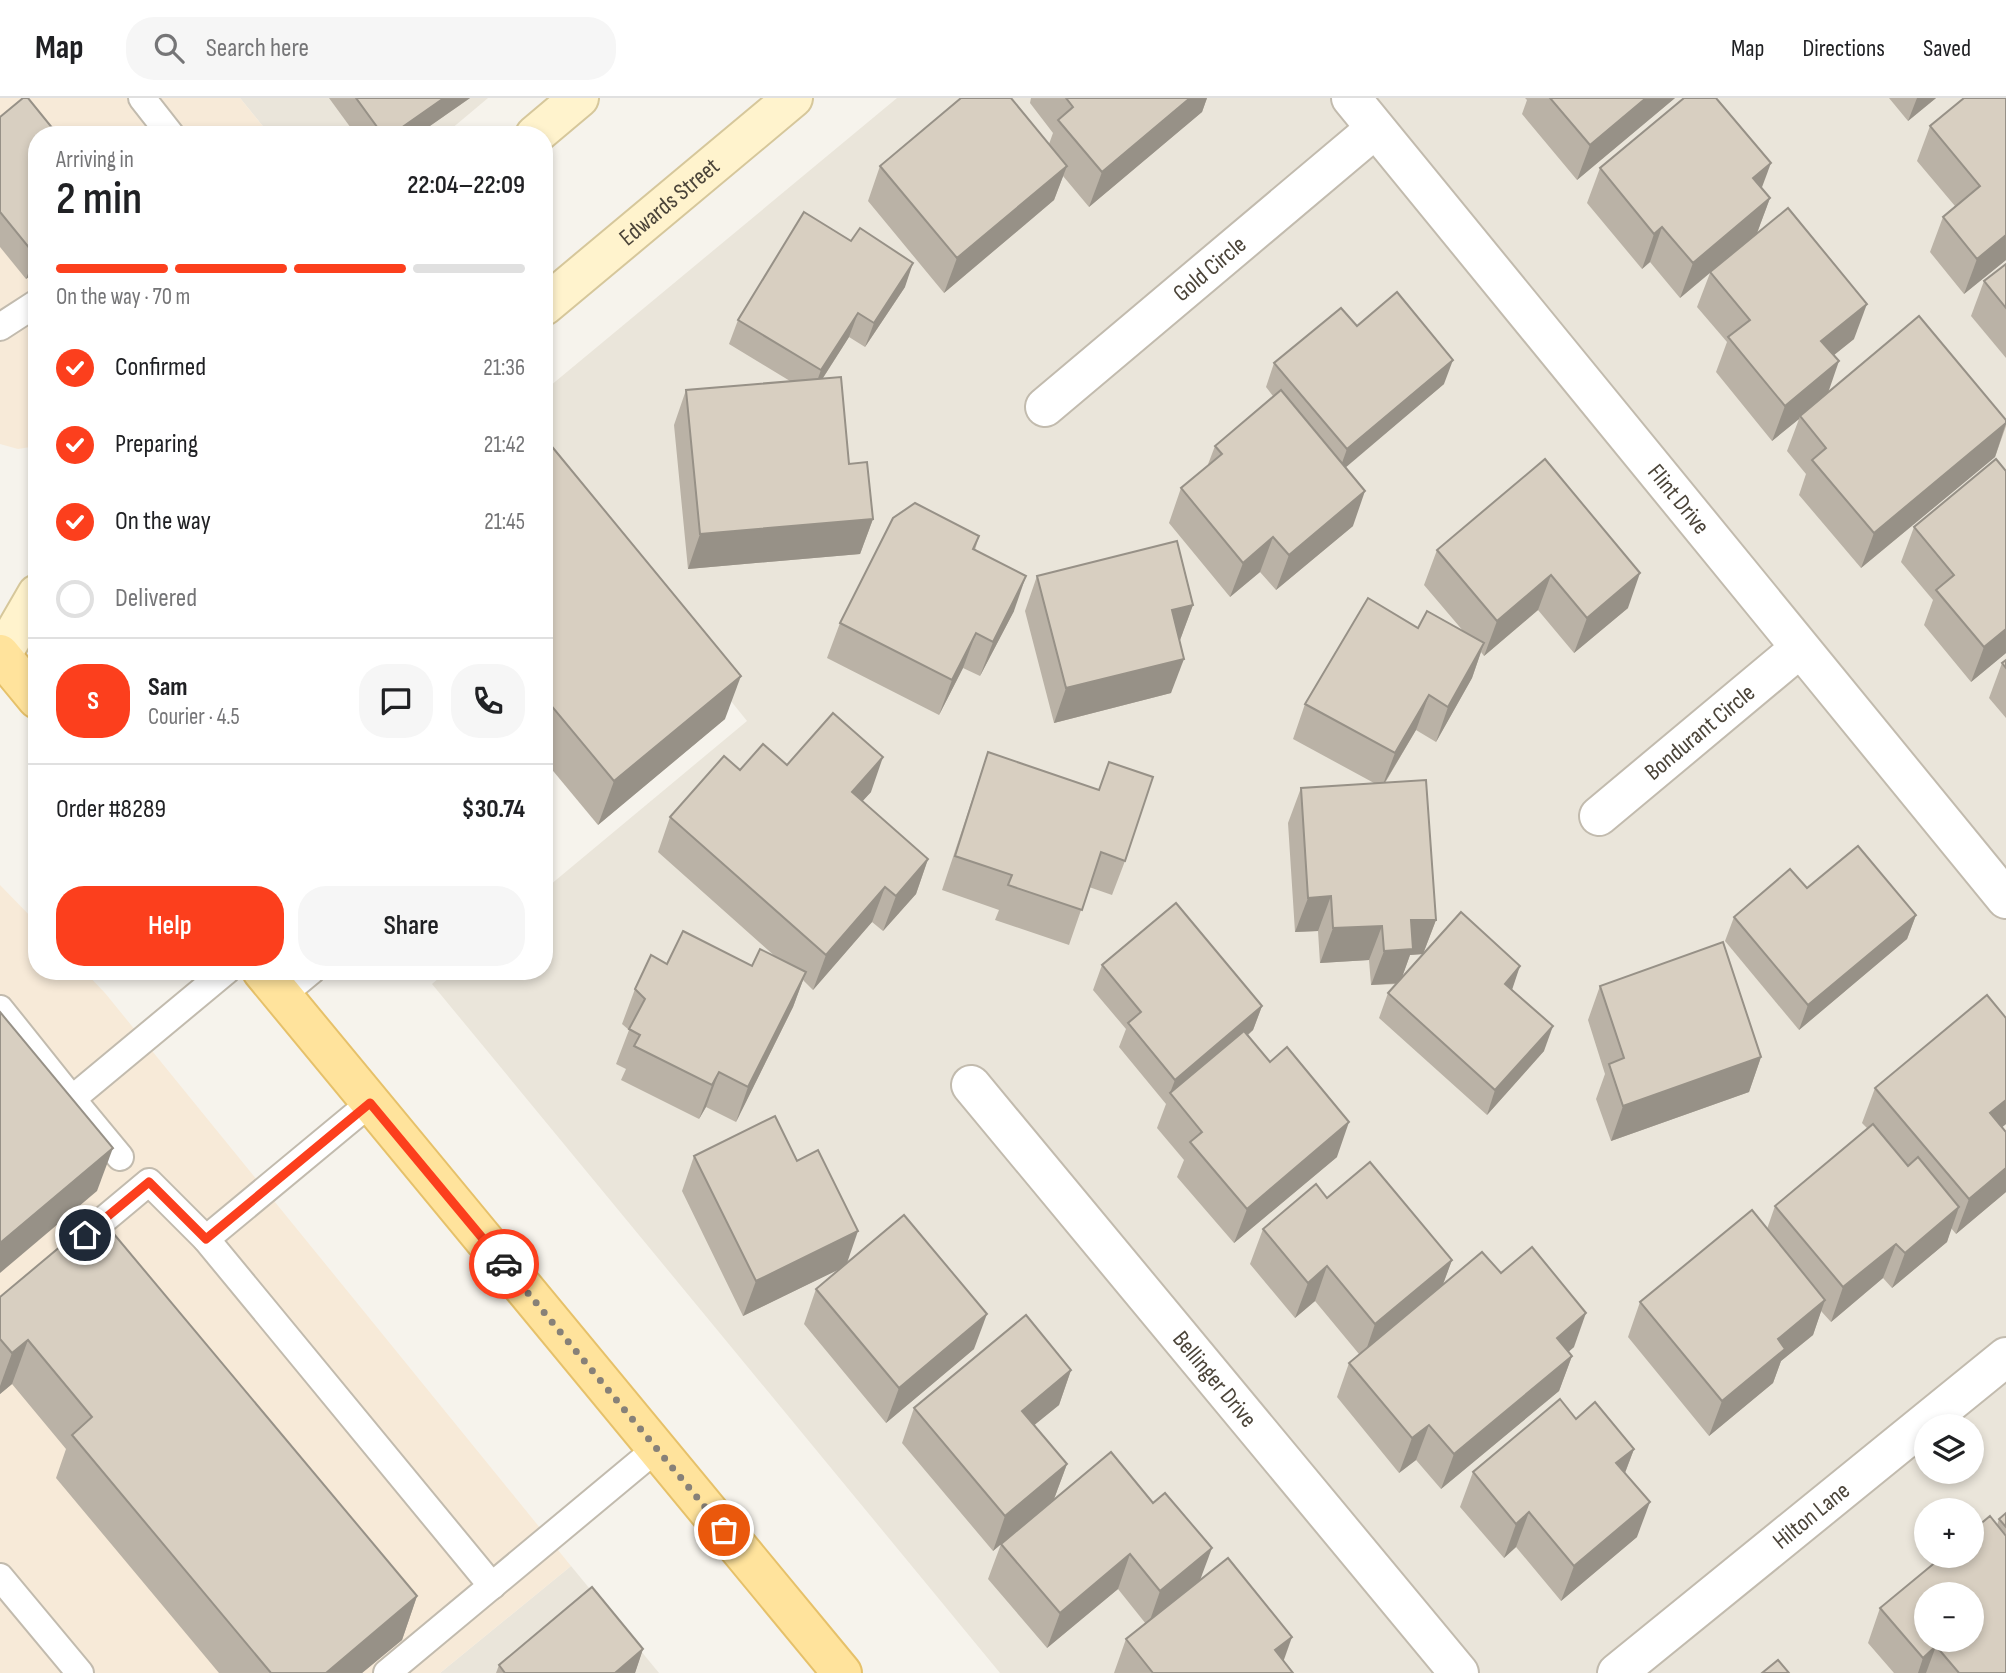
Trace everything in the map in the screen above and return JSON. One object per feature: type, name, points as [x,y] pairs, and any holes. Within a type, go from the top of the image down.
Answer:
[{"type":"main road","points":[[546,126],[579,98]]},
{"type":"main road","name":"Edwards Street","points":[[553,298],[793,98]]},
{"type":"main road","points":[[28,614],[10,654],[28,684]]},
{"type":"main road","points":[[272,983],[842,1673]]},
{"type":"street","name":"Flint Drive","points":[[1351,98],[2006,899]]},
{"type":"street","name":"Gold Circle","points":[[1045,408],[1375,129]]},
{"type":"street","name":"Bondurant Circle","points":[[1599,816],[1799,649]]},
{"type":"street","name":"Bellinger Drive","points":[[971,1085],[1459,1673]]},
{"type":"street","name":"Hilton Lane","points":[[1617,1673],[2006,1357]]},
{"type":"lane","points":[[142,98],[165,126]]},
{"type":"lane","points":[[0,327],[28,311]]},
{"type":"lane","points":[[72,1099],[215,980]]},
{"type":"lane","points":[[0,1009],[120,1157]]},
{"type":"lane","points":[[206,1239],[370,1103]]},
{"type":"lane","points":[[53,1262],[149,1182],[206,1239],[492,1586]]},
{"type":"lane","points":[[387,1673],[656,1448]]},
{"type":"lane","points":[[0,1577],[80,1673]]},
{"type":"shaded area","points":[[0,98],[240,98],[263,126],[28,126],[28,447],[18,449],[0,444]]},
{"type":"shaded area","points":[[240,98],[488,98],[455,126],[263,126]]},
{"type":"shaded area","points":[[897,98],[2006,98],[2006,1673],[1000,1673],[432,984],[437,980],[553,980],[553,883],[747,721],[553,479],[553,384]]},
{"type":"shaded area","points":[[0,885],[28,914],[28,980],[93,980],[105,993],[571,1566],[440,1673],[0,1673]]},
{"type":"shaded area","points":[[571,1566],[659,1673],[440,1673]]},
{"type":"building","points":[[23,98],[28,98],[51,126],[28,126],[28,246],[0,212],[0,117]]},
{"type":"building","points":[[356,98],[444,98],[404,126],[376,126]]},
{"type":"building","points":[[961,98],[1011,98],[1067,166],[957,258],[880,166]]},
{"type":"building","points":[[1066,98],[1190,98],[1102,172],[1058,120],[1073,107]]},
{"type":"building","points":[[1550,98],[1646,98],[1590,145]]},
{"type":"building","points":[[1684,98],[1716,98],[1771,163],[1753,178],[1770,198],[1693,263],[1662,227],[1654,234],[1600,168]]},
{"type":"building","points":[[1964,98],[2006,98],[2006,235],[1977,259],[1943,217],[1980,186],[1930,126]]},
{"type":"building","points":[[1788,208],[1867,304],[1821,341],[1839,361],[1785,406],[1728,337],[1750,320],[1710,272]]},
{"type":"building","points":[[804,212],[851,241],[860,228],[913,263],[874,323],[858,313],[821,370],[738,320]]},
{"type":"building","points":[[2006,264],[2006,308],[1984,281]]},
{"type":"building","points":[[1397,292],[1453,360],[1347,449],[1274,363],[1341,308],[1357,326]]},
{"type":"building","points":[[1919,316],[2006,423],[1874,533],[1812,460],[1826,448],[1800,416]]},
{"type":"building","points":[[841,377],[849,464],[867,462],[873,519],[700,534],[686,390]]},
{"type":"building","points":[[1281,390],[1365,491],[1289,555],[1273,537],[1243,563],[1181,488],[1222,454],[1215,446]]},
{"type":"building","points":[[553,448],[741,676],[614,781],[553,708]]},
{"type":"building","points":[[1545,459],[1640,573],[1587,618],[1551,575],[1497,621],[1437,550]]},
{"type":"building","points":[[1996,459],[2006,471],[2006,629],[1984,647],[1936,590],[1954,575],[1914,527]]},
{"type":"building","points":[[915,503],[979,536],[973,549],[1026,576],[993,642],[976,633],[952,680],[840,623],[893,518]]},
{"type":"building","points":[[1177,541],[1193,605],[1172,610],[1184,659],[1066,688],[1037,576]]},
{"type":"building","points":[[1368,598],[1418,628],[1427,611],[1484,643],[1448,707],[1429,695],[1395,753],[1305,704]]},
{"type":"building","points":[[833,713],[883,757],[852,792],[928,859],[896,896],[885,887],[826,955],[670,817],[724,756],[740,770],[763,744],[787,765]]},
{"type":"building","points":[[988,752],[1099,790],[1109,762],[1153,777],[1125,861],[1101,852],[1082,910],[1008,885],[1012,875],[955,856]]},
{"type":"building","points":[[1426,780],[1436,920],[1411,920],[1413,949],[1384,951],[1382,926],[1333,928],[1331,896],[1308,898],[1301,788]]},
{"type":"building","points":[[1858,846],[1916,915],[1808,1005],[1734,917],[1790,869],[1807,888]]},
{"type":"building","points":[[1176,903],[1262,1006],[1175,1080],[1128,1023],[1141,1012],[1102,965]]},
{"type":"building","points":[[1461,912],[1520,966],[1505,984],[1553,1026],[1495,1090],[1388,993]]},
{"type":"building","points":[[683,931],[752,966],[760,949],[806,972],[748,1087],[719,1072],[712,1085],[634,1046],[640,1035],[629,1029],[645,999],[635,989],[651,955],[667,964]]},
{"type":"building","points":[[1723,942],[1761,1057],[1623,1106],[1609,1064],[1624,1058],[1600,986]]},
{"type":"building","points":[[1987,995],[2006,1018],[2006,1100],[1990,1113],[2006,1132],[2006,1168],[1969,1199],[1875,1088]]},
{"type":"building","points":[[0,1012],[113,1148],[0,1243]]},
{"type":"building","points":[[1244,1031],[1270,1062],[1287,1047],[1349,1122],[1247,1209],[1190,1142],[1202,1132],[1170,1093]]},
{"type":"building","points":[[775,1116],[797,1161],[818,1150],[858,1231],[756,1281],[694,1156]]},
{"type":"building","points":[[1873,1124],[1908,1166],[1918,1157],[1959,1207],[1905,1253],[1896,1244],[1843,1287],[1775,1206]]},
{"type":"building","points":[[1370,1162],[1452,1260],[1375,1324],[1327,1266],[1308,1283],[1263,1229],[1316,1184],[1327,1198]]},
{"type":"building","points":[[1752,1210],[1825,1300],[1778,1339],[1785,1349],[1722,1401],[1640,1302]]},
{"type":"building","points":[[98,1215],[417,1596],[326,1673],[271,1673],[72,1435],[92,1417],[28,1340],[12,1353],[0,1339],[0,1297]]},
{"type":"building","points":[[904,1215],[987,1314],[899,1388],[816,1289]]},
{"type":"building","points":[[1532,1247],[1586,1313],[1557,1338],[1572,1356],[1454,1454],[1429,1425],[1412,1438],[1349,1363],[1482,1252],[1501,1273]]},
{"type":"building","points":[[1026,1315],[1071,1370],[1022,1411],[1067,1464],[1005,1516],[914,1408]]},
{"type":"building","points":[[1560,1399],[1576,1419],[1595,1402],[1634,1449],[1616,1463],[1650,1502],[1574,1566],[1529,1512],[1516,1524],[1473,1472]]},
{"type":"building","points":[[1111,1452],[1153,1503],[1165,1493],[1212,1548],[1160,1591],[1130,1554],[1060,1613],[1001,1544]]},
{"type":"building","points":[[2006,1513],[2006,1527],[1999,1519]]},
{"type":"building","points":[[1990,1516],[2006,1536],[2006,1673],[1959,1673],[1941,1652],[1984,1652],[1984,1582],[1914,1582],[1914,1648],[1880,1608],[1928,1568],[1984,1568],[1984,1521]]},
{"type":"building","points":[[1228,1558],[1292,1637],[1275,1650],[1293,1673],[1153,1673],[1126,1639]]},
{"type":"building","points":[[592,1587],[643,1649],[615,1673],[505,1673],[499,1665]]},
{"type":"building","points":[[1918,1652],[1930,1652],[1923,1658]]},
{"type":"building","points":[[1778,1660],[1789,1673],[1762,1673]]},
{"type":"way so far","points":[[504,1264],[724,1530]]},
{"type":"route","points":[[85,1235],[149,1182],[206,1239],[370,1103],[504,1264]]}]
